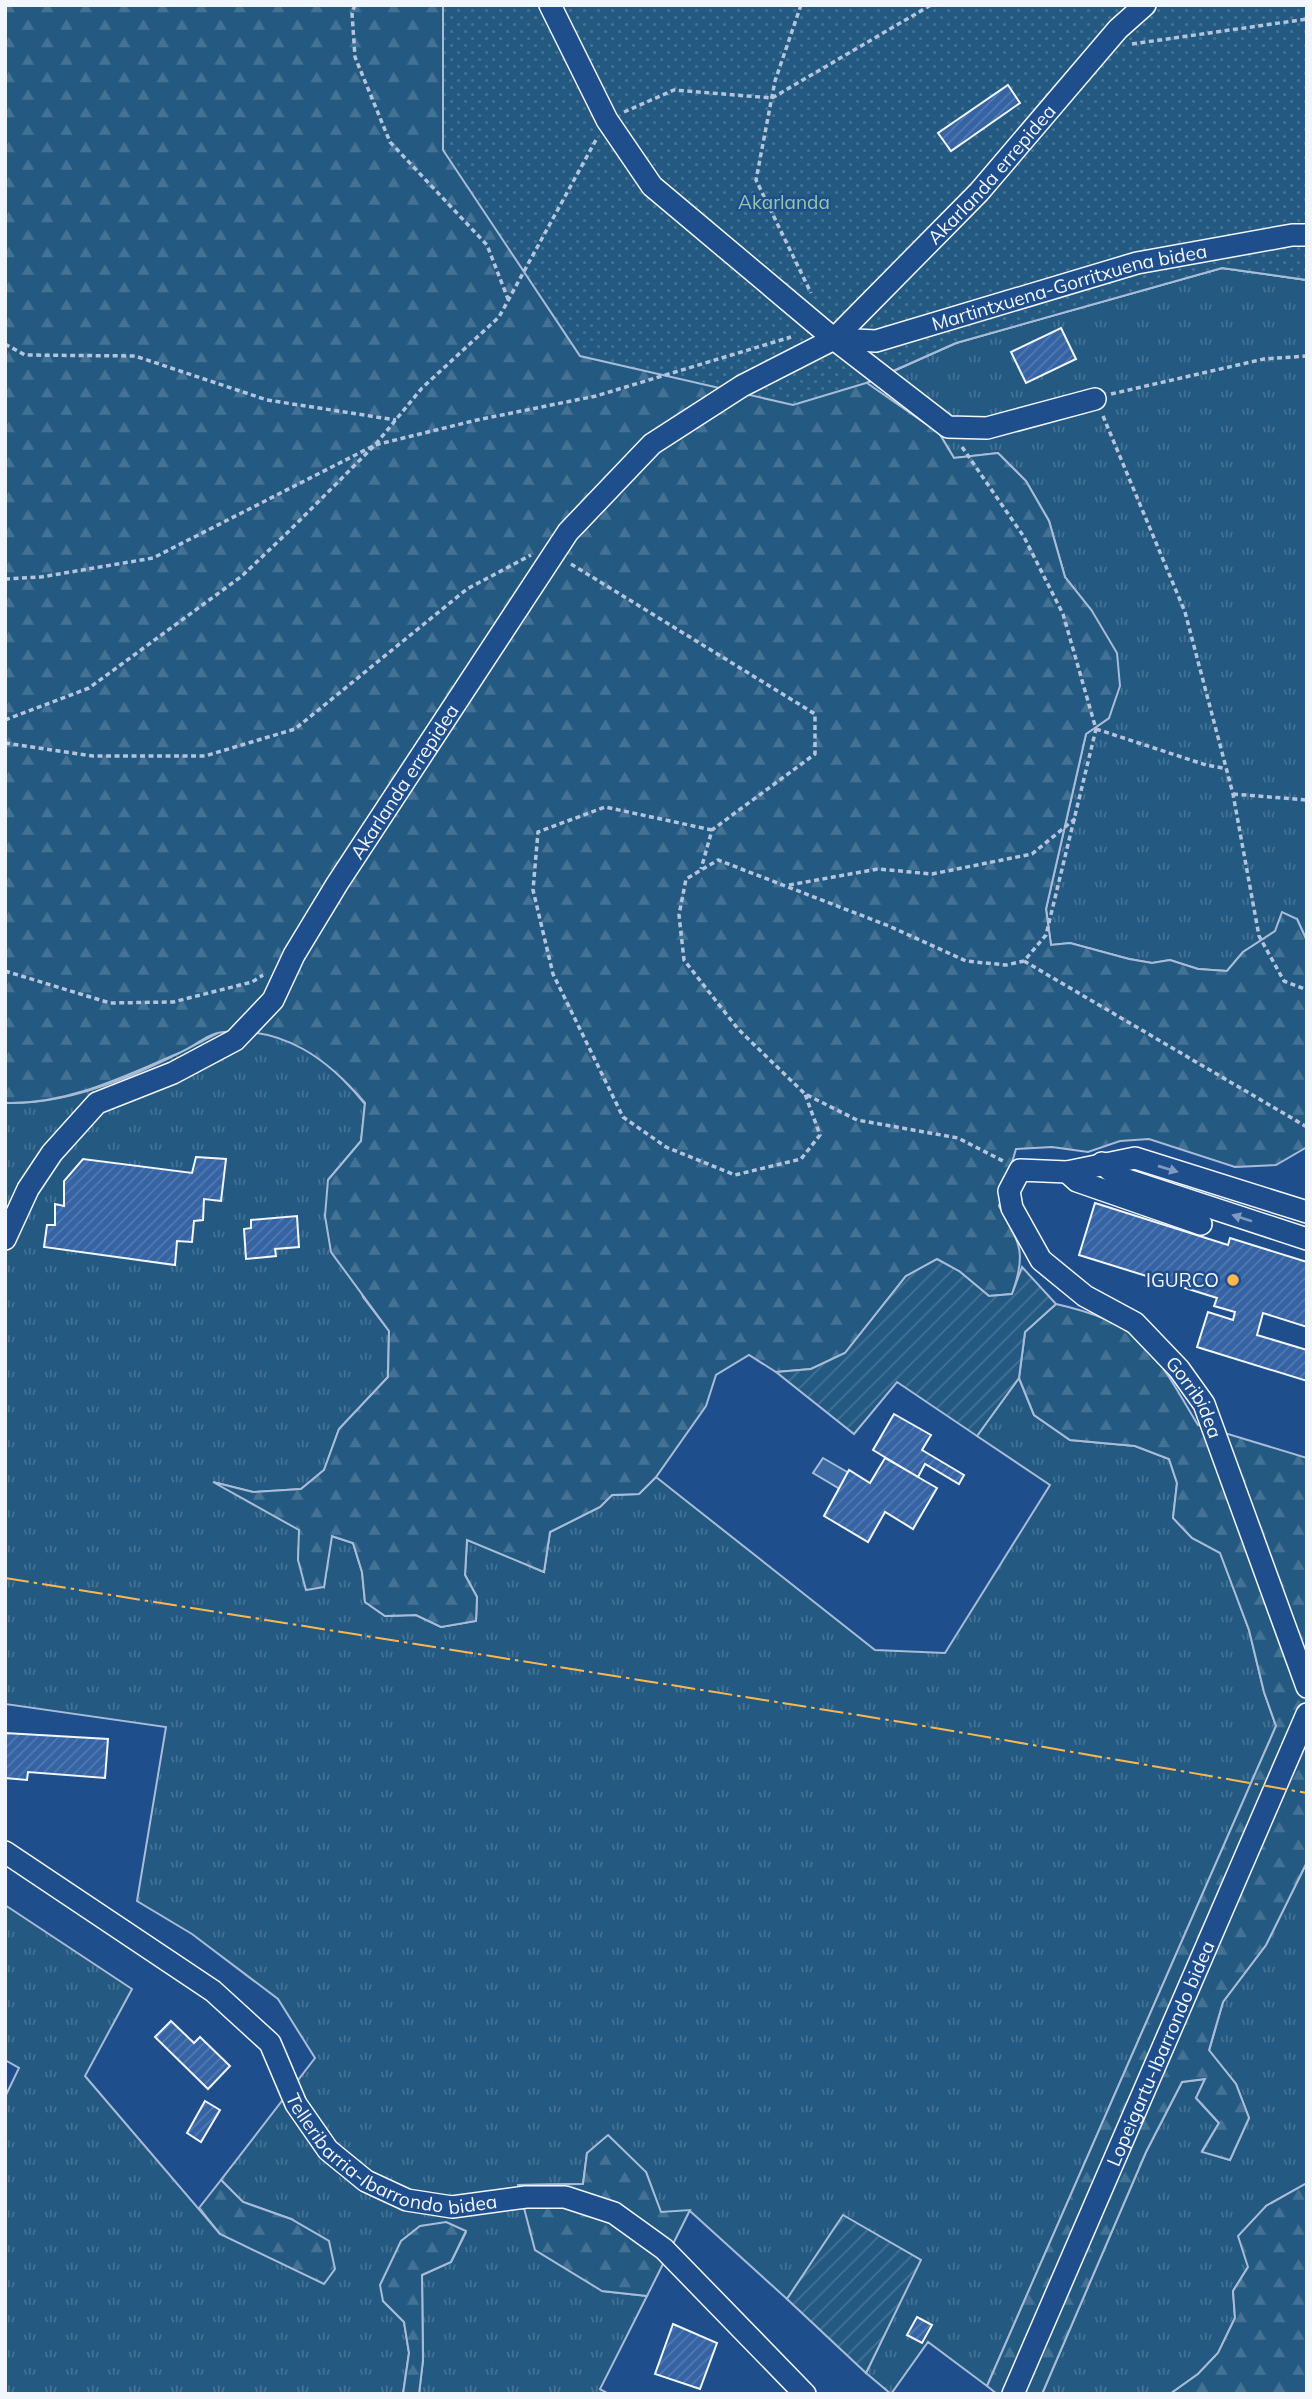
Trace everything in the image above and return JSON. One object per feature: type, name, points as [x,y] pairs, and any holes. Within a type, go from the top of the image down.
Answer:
[{"type":"street","points":[[550,5],[607,120],[652,186],[834,339],[948,427],[986,428],[1095,399]]},
{"type":"street","name":"Akarlanda errepidea","points":[[5,1239],[28,1189],[52,1153],[97,1103],[173,1073],[235,1040],[273,1000],[293,955],[473,672],[568,532],[652,444],[742,386],[834,339],[979,192],[1102,48],[1145,5]]},
{"type":"street","name":"Martintxuena-Gorritxuena bidea","points":[[834,339],[876,341],[1137,264],[1292,235],[1307,235]]},
{"type":"street","points":[[1020,1170],[1067,1172],[1135,1158],[1307,1212]]},
{"type":"street","points":[[1102,1163],[1118,1177],[1307,1239]]},
{"type":"street","name":"Gorribidea","points":[[1020,1170],[1009,1191],[1012,1208],[1041,1260],[1084,1296],[1135,1323],[1179,1369],[1203,1404],[1307,1687]]},
{"type":"street","points":[[1067,1172],[1077,1181],[1201,1224]]},
{"type":"street","name":"Lopeigartu-Ibarrondo bidea","points":[[1013,2394],[1307,1714]]},
{"type":"street","name":"Telleribarria-Ibarrondo bidea","points":[[5,1852],[213,1991],[270,2043],[296,2104],[328,2150],[366,2181],[407,2200],[452,2207],[526,2197],[565,2197],[614,2213],[664,2249],[805,2394]]},
{"type":"path","points":[[355,5],[352,13],[355,57],[390,142],[487,245],[508,299]]},
{"type":"path","points":[[801,5],[775,81],[756,180],[816,301]]},
{"type":"path","points":[[1102,48],[1307,19]]},
{"type":"path","points":[[5,579],[41,578],[152,558],[375,445],[477,420],[596,396],[794,337]]},
{"type":"path","points":[[5,344],[25,355],[135,356],[267,400],[396,420]]},
{"type":"path","points":[[1307,356],[1264,359],[1095,399],[1185,612],[1213,714],[1223,768],[1233,794],[1259,936],[1284,981],[1307,990]]},
{"type":"path","points":[[948,427],[1024,537],[1063,614],[1096,729],[1046,935],[1024,961],[1006,965],[966,961],[787,885],[718,860],[686,879],[679,915],[684,960],[738,1029],[806,1094],[857,1120],[958,1138],[1020,1170]]},
{"type":"path","points":[[5,720],[89,688],[242,576],[375,445]]},
{"type":"path","points":[[5,743],[93,756],[205,756],[295,729],[467,589],[527,555],[553,553],[815,714],[815,754],[712,830],[701,870]]},
{"type":"path","points":[[1096,729],[1194,762],[1223,768]]},
{"type":"path","points":[[1233,794],[1307,800]]},
{"type":"path","points":[[712,830],[605,807],[538,832],[533,890],[553,974],[623,1117],[666,1147],[735,1175],[801,1159],[820,1135],[806,1094]]},
{"type":"path","points":[[787,885],[878,869],[932,874],[1032,854],[1076,818]]},
{"type":"path","points":[[5,971],[110,1003],[173,1002],[252,982],[293,955]]},
{"type":"path","points":[[1024,961],[1307,1127]]},
{"type":"green space","points":[[5,5],[1307,5],[1307,280],[1222,268],[956,343],[867,383],[939,433],[954,458],[998,453],[1026,481],[1049,521],[1065,577],[1092,611],[1117,653],[1120,686],[1109,718],[1086,734],[1046,909],[1051,945],[1070,943],[1129,959],[1152,963],[1170,960],[1198,969],[1227,971],[1243,952],[1275,931],[1282,912],[1297,919],[1307,941],[1307,1147],[1276,1165],[1235,1167],[1149,1139],[1120,1141],[1088,1152],[1052,1147],[1016,1149],[999,1206],[1019,1248],[1019,1268],[1012,1294],[989,1296],[959,1271],[906,1276],[845,1353],[811,1369],[776,1372],[749,1355],[716,1375],[706,1406],[656,1477],[639,1494],[612,1495],[600,1507],[550,1532],[544,1572],[467,1540],[465,1575],[477,1597],[476,1621],[441,1627],[416,1615],[385,1616],[365,1602],[362,1572],[353,1543],[332,1536],[324,1587],[306,1590],[298,1560],[299,1530],[213,1482],[253,1492],[301,1489],[324,1470],[339,1429],[388,1377],[389,1331],[331,1252],[325,1216],[328,1180],[361,1141],[365,1103],[336,1072],[285,1040],[265,1034],[223,1032],[94,1088],[50,1099],[5,1103]]},
{"type":"green space","name":"Akarlanda","points":[[443,5],[1307,5],[1307,280],[1222,268],[956,343],[866,383],[793,405],[580,356],[443,150]]},
{"type":"green space","points":[[1222,268],[1307,280],[1307,941],[1297,919],[1243,952],[1227,971],[1198,969],[1170,960],[1152,963],[1129,959],[1070,943],[1051,945],[1046,909],[1086,734],[1109,718],[1092,611],[1065,577],[1049,521],[1026,481],[998,453],[954,458],[939,433],[866,383],[956,343]]},
{"type":"green space","points":[[220,1032],[262,1033],[289,1040],[325,1063],[365,1104],[361,1141],[328,1180],[363,1297],[389,1331],[388,1377],[339,1429],[324,1470],[301,1489],[253,1492],[217,1483],[300,1530],[298,1560],[324,1587],[331,1536],[353,1543],[362,1572],[365,1602],[385,1616],[416,1615],[441,1627],[476,1621],[477,1597],[465,1575],[467,1539],[544,1572],[550,1532],[600,1507],[612,1495],[639,1494],[656,1477],[875,1650],[945,1653],[1050,1485],[977,1436],[1019,1378],[1034,1415],[1070,1440],[1135,1446],[1169,1459],[1177,1483],[1173,1518],[1192,1538],[1220,1552],[1249,1630],[1264,1692],[1276,1726],[987,2386],[928,2342],[891,2394],[866,2373],[920,2260],[843,2216],[787,2299],[690,2211],[661,2213],[646,2172],[587,2153],[583,2184],[519,2185],[602,2291],[647,2296],[600,2389],[609,2394],[419,2394],[423,2360],[422,2275],[451,2262],[466,2232],[383,2301],[404,2322],[409,2353],[403,2394],[5,2394],[5,2097],[19,2068],[5,2060],[5,1905],[132,1989],[85,2076],[220,2234],[291,2219],[243,2202],[221,2180],[315,2058],[278,1999],[192,1934],[137,1901],[166,1727],[5,1704],[5,1103],[62,1098],[117,1081]]},
{"type":"green space","points":[[937,1259],[959,1271],[989,1296],[1012,1294],[1022,1267],[1056,1304],[1025,1332],[1019,1378],[977,1436],[897,1382],[854,1434],[776,1372],[811,1369],[845,1353],[906,1276]]},
{"type":"green space","points":[[1056,1304],[1110,1321],[1144,1345],[1170,1378],[1198,1425],[1307,1458],[1307,1862],[1266,1945],[1223,2002],[1209,2050],[1236,2084],[1249,2118],[1230,2160],[1202,2152],[1219,2123],[1196,2098],[1205,2079],[1182,2082],[1146,2152],[1042,2394],[997,2394],[987,2386],[1276,1726],[1264,1692],[1249,1630],[1220,1553],[1192,1538],[1173,1518],[1177,1483],[1169,1459],[1135,1446],[1070,1440],[1034,1415],[1019,1378],[1025,1332]]},
{"type":"green space","points":[[1307,1862],[1307,2183],[1266,2206],[1248,2267],[1233,2291],[1235,2318],[1218,2353],[1198,2374],[1170,2394],[1042,2394],[1146,2152],[1182,2082],[1205,2079],[1196,2098],[1219,2123],[1202,2151],[1230,2160],[1249,2118],[1236,2084],[1209,2051],[1223,2002],[1266,1945]]},
{"type":"green space","points":[[608,2135],[646,2172],[661,2212],[690,2210],[647,2296],[602,2291],[535,2250],[518,2185],[583,2184],[587,2153]]},
{"type":"green space","points":[[221,2180],[243,2202],[291,2219],[329,2241],[335,2269],[324,2284],[220,2234],[199,2208]]},
{"type":"green space","points":[[1307,2183],[1307,2394],[1170,2394],[1198,2374],[1218,2353],[1235,2318],[1233,2291],[1248,2267],[1238,2236],[1266,2206]]},
{"type":"green space","points":[[843,2215],[921,2260],[866,2373],[787,2299]]},
{"type":"green space","points":[[446,2222],[466,2231],[451,2262],[422,2275],[423,2360],[419,2394],[403,2394],[409,2353],[404,2322],[383,2301],[380,2285],[401,2241],[420,2226]]},
{"type":"shaded area","points":[[823,1458],[849,1473],[840,1489],[813,1473]]},
{"type":"building","points":[[1008,85],[1020,103],[951,151],[938,133]]},
{"type":"building","points":[[1061,328],[1076,359],[1026,383],[1011,352]]},
{"type":"building","points":[[196,1157],[226,1159],[221,1201],[204,1199],[203,1220],[194,1221],[192,1242],[177,1241],[175,1265],[44,1247],[47,1225],[55,1225],[55,1204],[64,1206],[64,1181],[83,1159],[192,1173]]},
{"type":"building","name":"IGURCO","points":[[1095,1203],[1228,1245],[1230,1238],[1307,1262],[1307,1327],[1263,1313],[1257,1335],[1307,1350],[1307,1381],[1197,1347],[1208,1312],[1233,1320],[1235,1312],[1214,1306],[1217,1298],[1079,1255]]},
{"type":"building","points":[[297,1216],[299,1247],[275,1249],[276,1256],[246,1259],[244,1229],[251,1228],[251,1220]]},
{"type":"building","points":[[894,1414],[931,1435],[922,1450],[964,1475],[959,1484],[925,1464],[918,1477],[873,1450]]},
{"type":"building","points":[[885,1458],[937,1488],[913,1529],[885,1512],[868,1542],[824,1516],[849,1470],[870,1483]]},
{"type":"building","points":[[5,1733],[108,1739],[105,1778],[28,1772],[27,1780],[5,1778]]},
{"type":"building","points":[[171,2021],[194,2043],[200,2037],[230,2066],[208,2089],[155,2037]]},
{"type":"building","points":[[205,2101],[220,2110],[201,2142],[187,2133]]},
{"type":"building","points":[[917,2317],[932,2325],[922,2343],[907,2335]]},
{"type":"building","points":[[673,2324],[717,2343],[700,2389],[655,2374]]},
{"type":"power","points":[[5,1578],[901,1722],[1307,1793]]},
{"type":"place","name":"IGURCO","points":[[1233,1280]]}]
